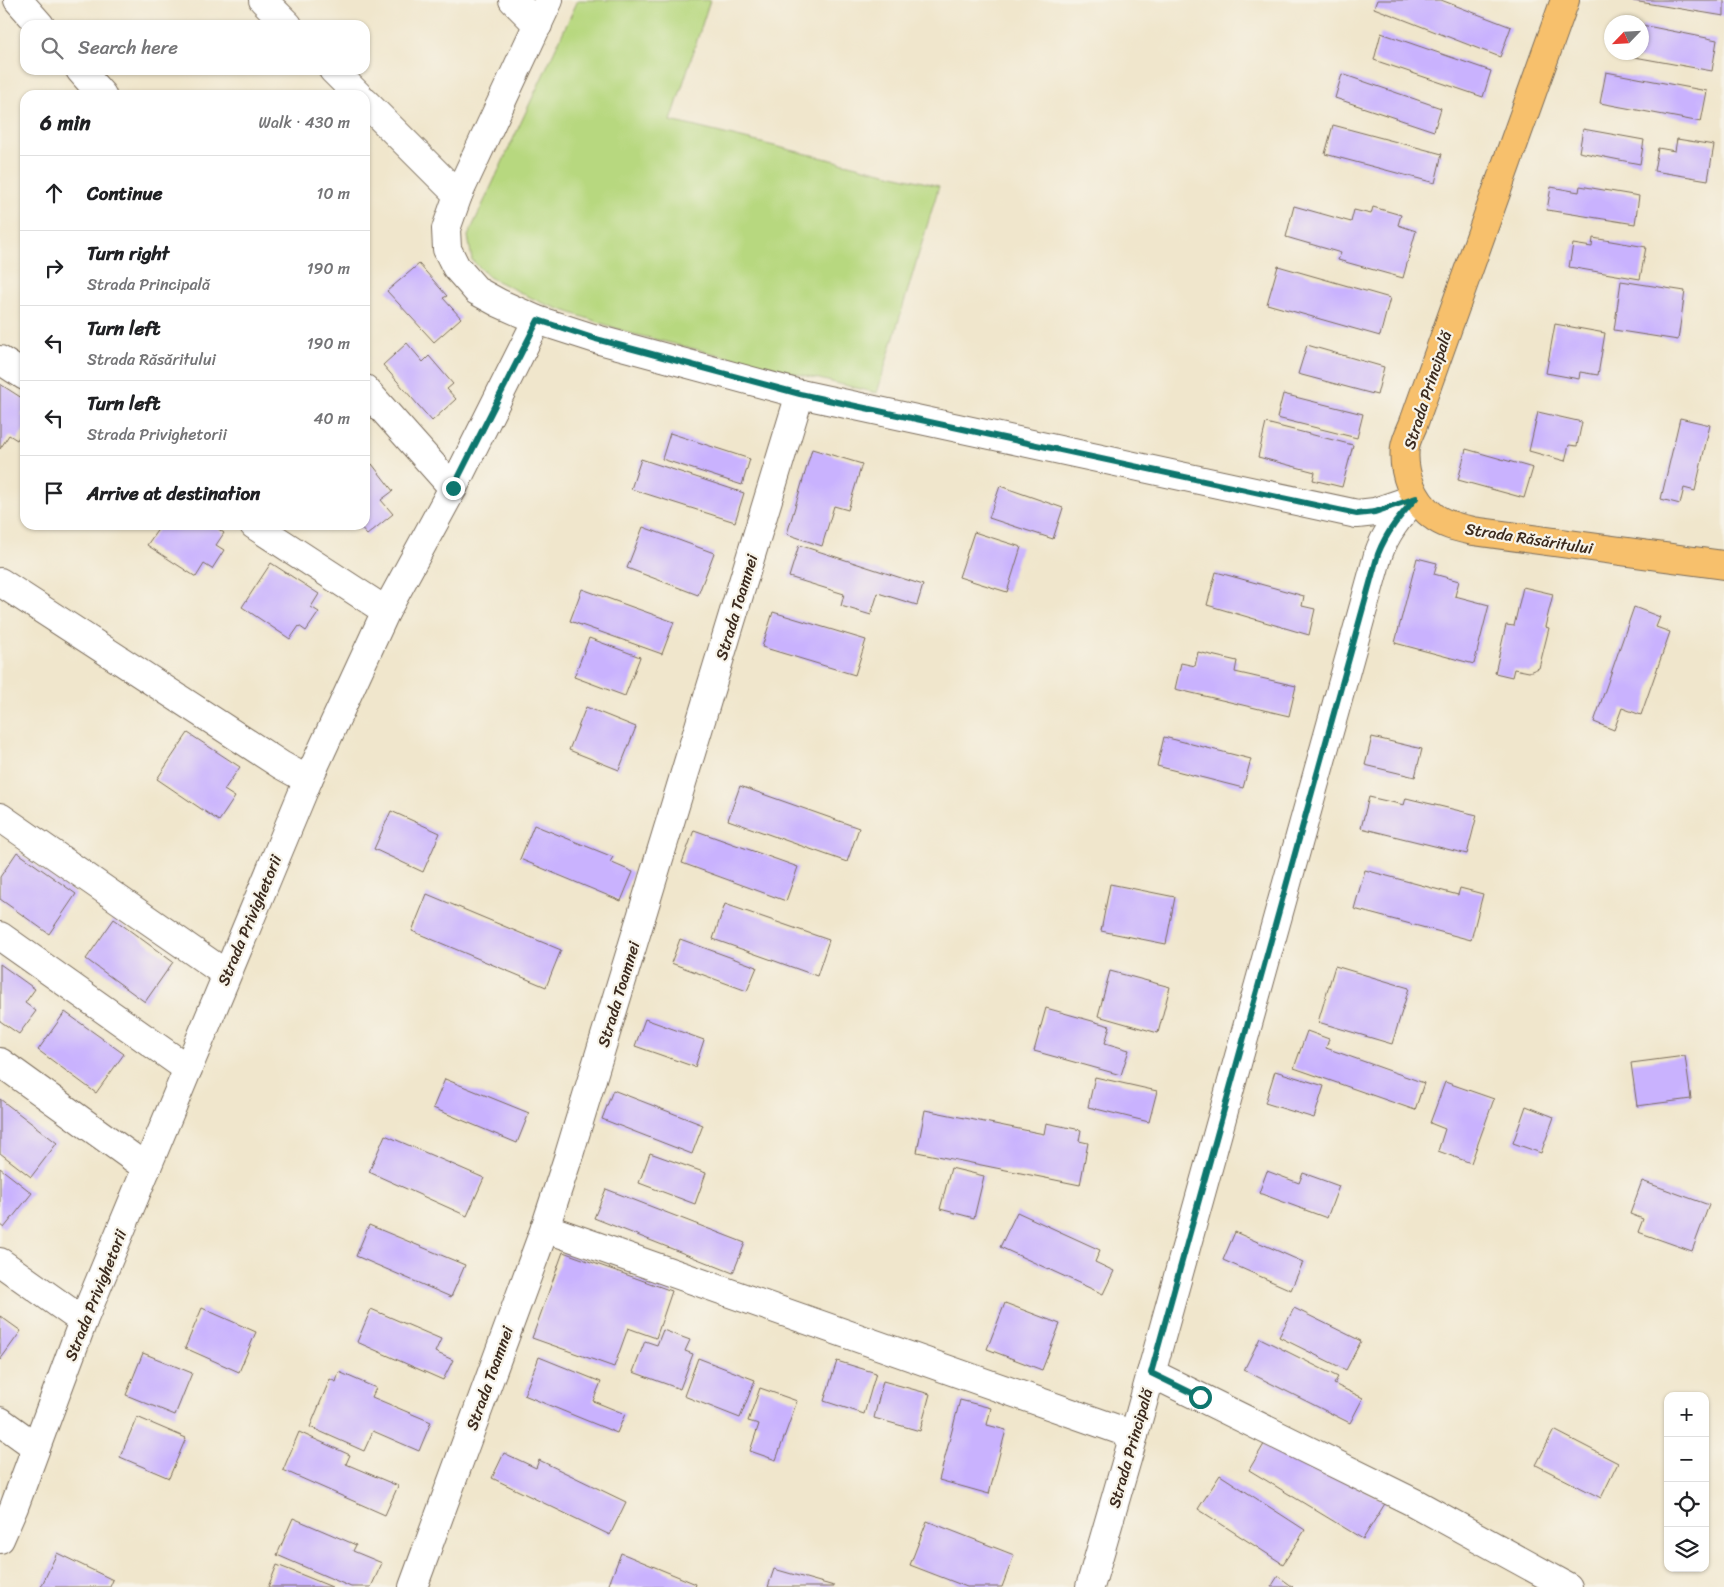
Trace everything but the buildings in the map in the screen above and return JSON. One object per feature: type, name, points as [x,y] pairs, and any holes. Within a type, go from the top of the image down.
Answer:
[{"type":"main road","name":"Strada Principală","points":[[1416,498],[1406,473],[1405,446],[1565,0]]},
{"type":"main road","name":"Strada Răsăritului","points":[[1416,498],[1434,517],[1453,526],[1473,531],[1724,565]]},
{"type":"street","points":[[18,0],[36,20]]},
{"type":"street","points":[[263,0],[283,20]]},
{"type":"street","points":[[513,0],[538,25]]},
{"type":"street","points":[[549,0],[458,195],[446,229],[448,248],[456,267],[477,291],[538,320],[596,339],[800,394],[1357,514],[1375,512],[1416,498]]},
{"type":"street","points":[[84,75],[98,90]]},
{"type":"street","points":[[338,75],[353,90]]},
{"type":"street","points":[[370,107],[458,195]]},
{"type":"street","name":"Strada Privighetorii","points":[[0,1538],[14,1507],[83,1321],[308,780],[386,611],[453,488],[538,320]]},
{"type":"street","points":[[0,360],[20,373]]},
{"type":"street","name":"Strada Toamnei","points":[[413,1587],[568,1158],[800,394]]},
{"type":"street","points":[[370,395],[453,488]]},
{"type":"street","name":"Strada Principală","points":[[1090,1587],[1134,1435],[1378,554],[1391,526],[1416,498]]},
{"type":"street","points":[[262,530],[386,611]]},
{"type":"street","points":[[0,582],[281,765],[308,780]]},
{"type":"street","points":[[0,817],[226,974]]},
{"type":"street","points":[[0,936],[188,1069]]},
{"type":"street","points":[[0,1062],[147,1168]]},
{"type":"street","points":[[544,1228],[1134,1435]]},
{"type":"street","points":[[0,1262],[83,1321]]},
{"type":"street","points":[[1151,1373],[1415,1503],[1568,1587]]},
{"type":"street","points":[[0,1421],[36,1447]]},
{"type":"green space","points":[[578,0],[710,0],[671,121],[939,186],[877,393],[633,334],[542,303],[489,277],[472,260],[468,236]]},
{"type":"route","points":[[453,488],[538,320],[596,339],[800,394],[1357,514],[1375,512],[1416,498],[1391,526],[1378,554],[1151,1373],[1200,1397]]}]
